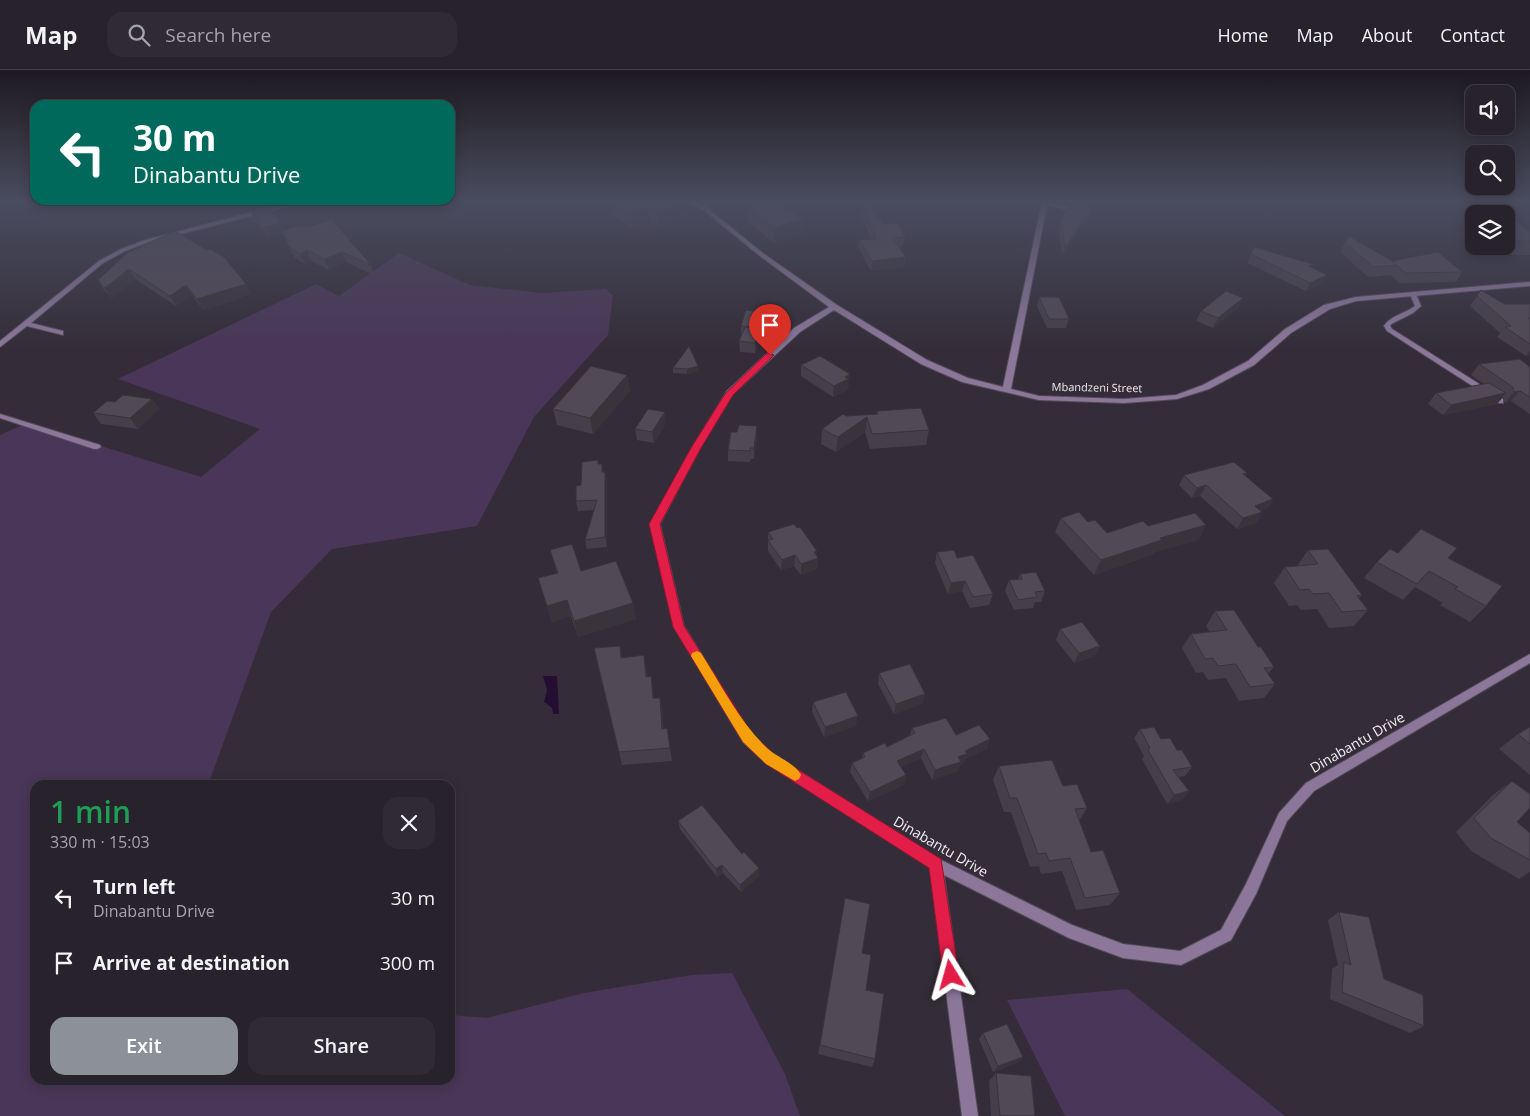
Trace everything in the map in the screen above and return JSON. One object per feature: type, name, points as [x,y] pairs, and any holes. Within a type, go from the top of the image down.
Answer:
[{"type":"street","points":[[0,345],[101,262],[121,251]]},
{"type":"street","name":"Mbandzeni Street","points":[[757,251],[834,306],[924,362],[965,380],[1039,398],[1124,401],[1177,397],[1206,388],[1251,363],[1288,331],[1327,307],[1356,299],[1530,284]]},
{"type":"street","points":[[1007,389],[1035,251]]},
{"type":"street","name":"Dinabantu Drive","points":[[834,306],[797,330],[730,394],[693,453],[655,524],[679,627],[747,738],[771,760],[936,864],[1068,931],[1123,951],[1181,958],[1226,935],[1250,889],[1283,817],[1310,787],[1530,658]]},
{"type":"street","points":[[26,324],[60,333]]},
{"type":"street","points":[[936,864],[970,1116]]},
{"type":"lane","points":[[1413,294],[1418,306],[1411,312],[1389,322],[1387,326],[1389,330],[1501,401]]},
{"type":"lane","points":[[0,416],[97,447]]},
{"type":"shaded area","points":[[399,253],[470,285],[542,293],[606,289],[613,296],[608,335],[534,417],[477,526],[332,549],[271,612],[210,780],[30,780],[30,1085],[455,1085],[455,1015],[487,1018],[584,993],[692,975],[732,973],[785,1074],[800,1116],[0,1116],[0,435],[27,423],[201,477],[260,429],[118,379],[316,284],[339,296]]},
{"type":"shaded area","points":[[543,676],[557,676],[559,714],[553,714],[552,708],[544,702],[547,690]]},
{"type":"shaded area","points":[[1127,989],[1285,1116],[1065,1116],[1007,1000]]},
{"type":"building","points":[[132,251],[213,251],[224,257],[246,284],[197,299],[186,285],[170,296],[129,269],[105,288],[98,280]]},
{"type":"building","points":[[295,251],[306,251],[300,254]]},
{"type":"building","points":[[309,251],[359,251],[371,265],[342,252],[325,259]]},
{"type":"building","points":[[866,251],[902,251],[906,257],[872,261]]},
{"type":"building","points":[[1252,251],[1267,251],[1316,265],[1309,266],[1327,275],[1310,283],[1251,254]]},
{"type":"building","points":[[1354,251],[1374,251],[1392,261],[1438,252],[1462,272],[1405,273],[1397,265],[1374,267]]},
{"type":"building","points":[[1481,290],[1504,304],[1530,304],[1530,318],[1528,318],[1530,319],[1530,344],[1505,327],[1511,326],[1477,296]]},
{"type":"building","points":[[1226,291],[1243,298],[1218,318],[1201,311]]},
{"type":"building","points":[[1039,297],[1059,297],[1069,319],[1049,319]]},
{"type":"building","points":[[746,310],[761,312],[756,327],[741,326]]},
{"type":"building","points":[[745,327],[760,328],[755,343],[739,341]]},
{"type":"building","points":[[689,346],[698,366],[687,369],[673,368]]},
{"type":"building","points":[[820,356],[850,374],[845,377],[848,379],[834,386],[801,365]]},
{"type":"building","points":[[1520,359],[1530,367],[1530,397],[1520,391],[1514,392],[1513,387],[1479,364]]},
{"type":"building","points":[[591,366],[627,375],[590,418],[553,409]]},
{"type":"building","points":[[1489,383],[1506,393],[1451,405],[1436,393]]},
{"type":"building","points":[[123,395],[152,399],[130,418],[93,413],[107,401],[115,402]]},
{"type":"building","points":[[921,408],[929,430],[872,434],[867,417],[838,437],[822,429],[843,414],[846,416],[878,414],[877,411]]},
{"type":"building","points":[[648,409],[665,412],[652,432],[635,429]]},
{"type":"building","points":[[739,425],[757,426],[754,448],[750,448],[750,451],[728,450],[731,432],[737,432]]},
{"type":"building","points":[[598,460],[598,464],[602,464],[602,472],[605,472],[605,537],[585,540],[597,500],[576,501],[576,486],[581,485],[582,462]]},
{"type":"building","points":[[1234,462],[1247,473],[1243,474],[1273,499],[1255,506],[1262,512],[1243,518],[1206,485],[1197,488],[1184,475]]},
{"type":"building","points":[[1079,512],[1088,522],[1095,520],[1107,533],[1143,521],[1148,526],[1195,513],[1206,525],[1160,538],[1162,540],[1101,560],[1061,518]]},
{"type":"building","points":[[794,524],[797,528],[800,527],[817,551],[814,552],[818,558],[801,564],[795,555],[782,560],[768,540],[773,539],[768,532]]},
{"type":"building","points":[[1421,529],[1457,548],[1448,558],[1502,586],[1486,606],[1455,589],[1458,587],[1429,571],[1417,584],[1377,562],[1390,549],[1398,553]]},
{"type":"building","points":[[572,544],[581,571],[616,561],[633,603],[574,621],[567,600],[547,606],[538,578],[558,573],[550,550]]},
{"type":"building","points":[[1328,549],[1362,595],[1357,596],[1368,610],[1342,612],[1329,593],[1313,594],[1309,589],[1300,590],[1285,567],[1318,564],[1308,550]]},
{"type":"building","points":[[954,550],[957,558],[973,555],[993,594],[973,597],[965,581],[951,583],[937,552]]},
{"type":"building","points":[[1036,572],[1045,591],[1035,592],[1037,597],[1018,600],[1009,580],[1022,579],[1020,574]]},
{"type":"building","points":[[1234,610],[1258,647],[1261,647],[1274,667],[1264,668],[1275,684],[1250,687],[1236,664],[1218,666],[1213,658],[1205,659],[1191,634],[1227,630],[1215,611]]},
{"type":"building","points":[[1082,622],[1100,646],[1079,653],[1060,629]]},
{"type":"building","points":[[620,646],[621,658],[644,655],[646,677],[651,676],[653,698],[660,698],[662,729],[667,728],[670,748],[619,752],[594,648]]},
{"type":"building","points":[[910,664],[925,694],[896,704],[879,673]]},
{"type":"building","points":[[846,692],[858,716],[825,727],[813,702]]},
{"type":"building","points":[[946,718],[956,735],[979,725],[990,739],[965,751],[967,754],[958,757],[961,762],[935,770],[924,749],[897,761],[906,775],[870,792],[852,763],[865,757],[863,753],[885,743],[887,747],[915,733],[912,728]]},
{"type":"building","points":[[1154,727],[1161,739],[1170,738],[1177,750],[1182,750],[1192,767],[1173,770],[1189,791],[1174,795],[1148,750],[1150,748],[1140,729]]},
{"type":"building","points":[[1530,727],[1530,744],[1518,734]]},
{"type":"building","points":[[1052,760],[1063,786],[1077,784],[1087,808],[1075,809],[1091,852],[1103,850],[1120,893],[1085,898],[1070,858],[1049,861],[1046,853],[1038,854],[1017,798],[1010,798],[999,766]]},
{"type":"building","points":[[1512,781],[1530,794],[1530,808],[1517,822],[1530,833],[1530,860],[1491,838],[1474,818]]},
{"type":"building","points":[[702,805],[742,854],[744,852],[759,868],[740,885],[722,865],[716,869],[678,821]]},
{"type":"building","points":[[845,898],[870,904],[862,953],[871,955],[866,990],[884,994],[875,1059],[820,1045]]},
{"type":"building","points":[[1339,912],[1369,917],[1384,979],[1423,995],[1424,1026],[1342,992],[1344,962],[1351,965]]},
{"type":"building","points":[[1007,1024],[1023,1057],[998,1066],[983,1033]]},
{"type":"building","points":[[996,1073],[1031,1076],[1035,1116],[1000,1116]]},
{"type":"slow traffic","points":[[697,656],[747,738],[771,760],[795,775]]},
{"type":"route","points":[[770,355],[730,394],[696,448],[655,524],[679,627],[747,738],[771,760],[936,864],[951,975]]}]
